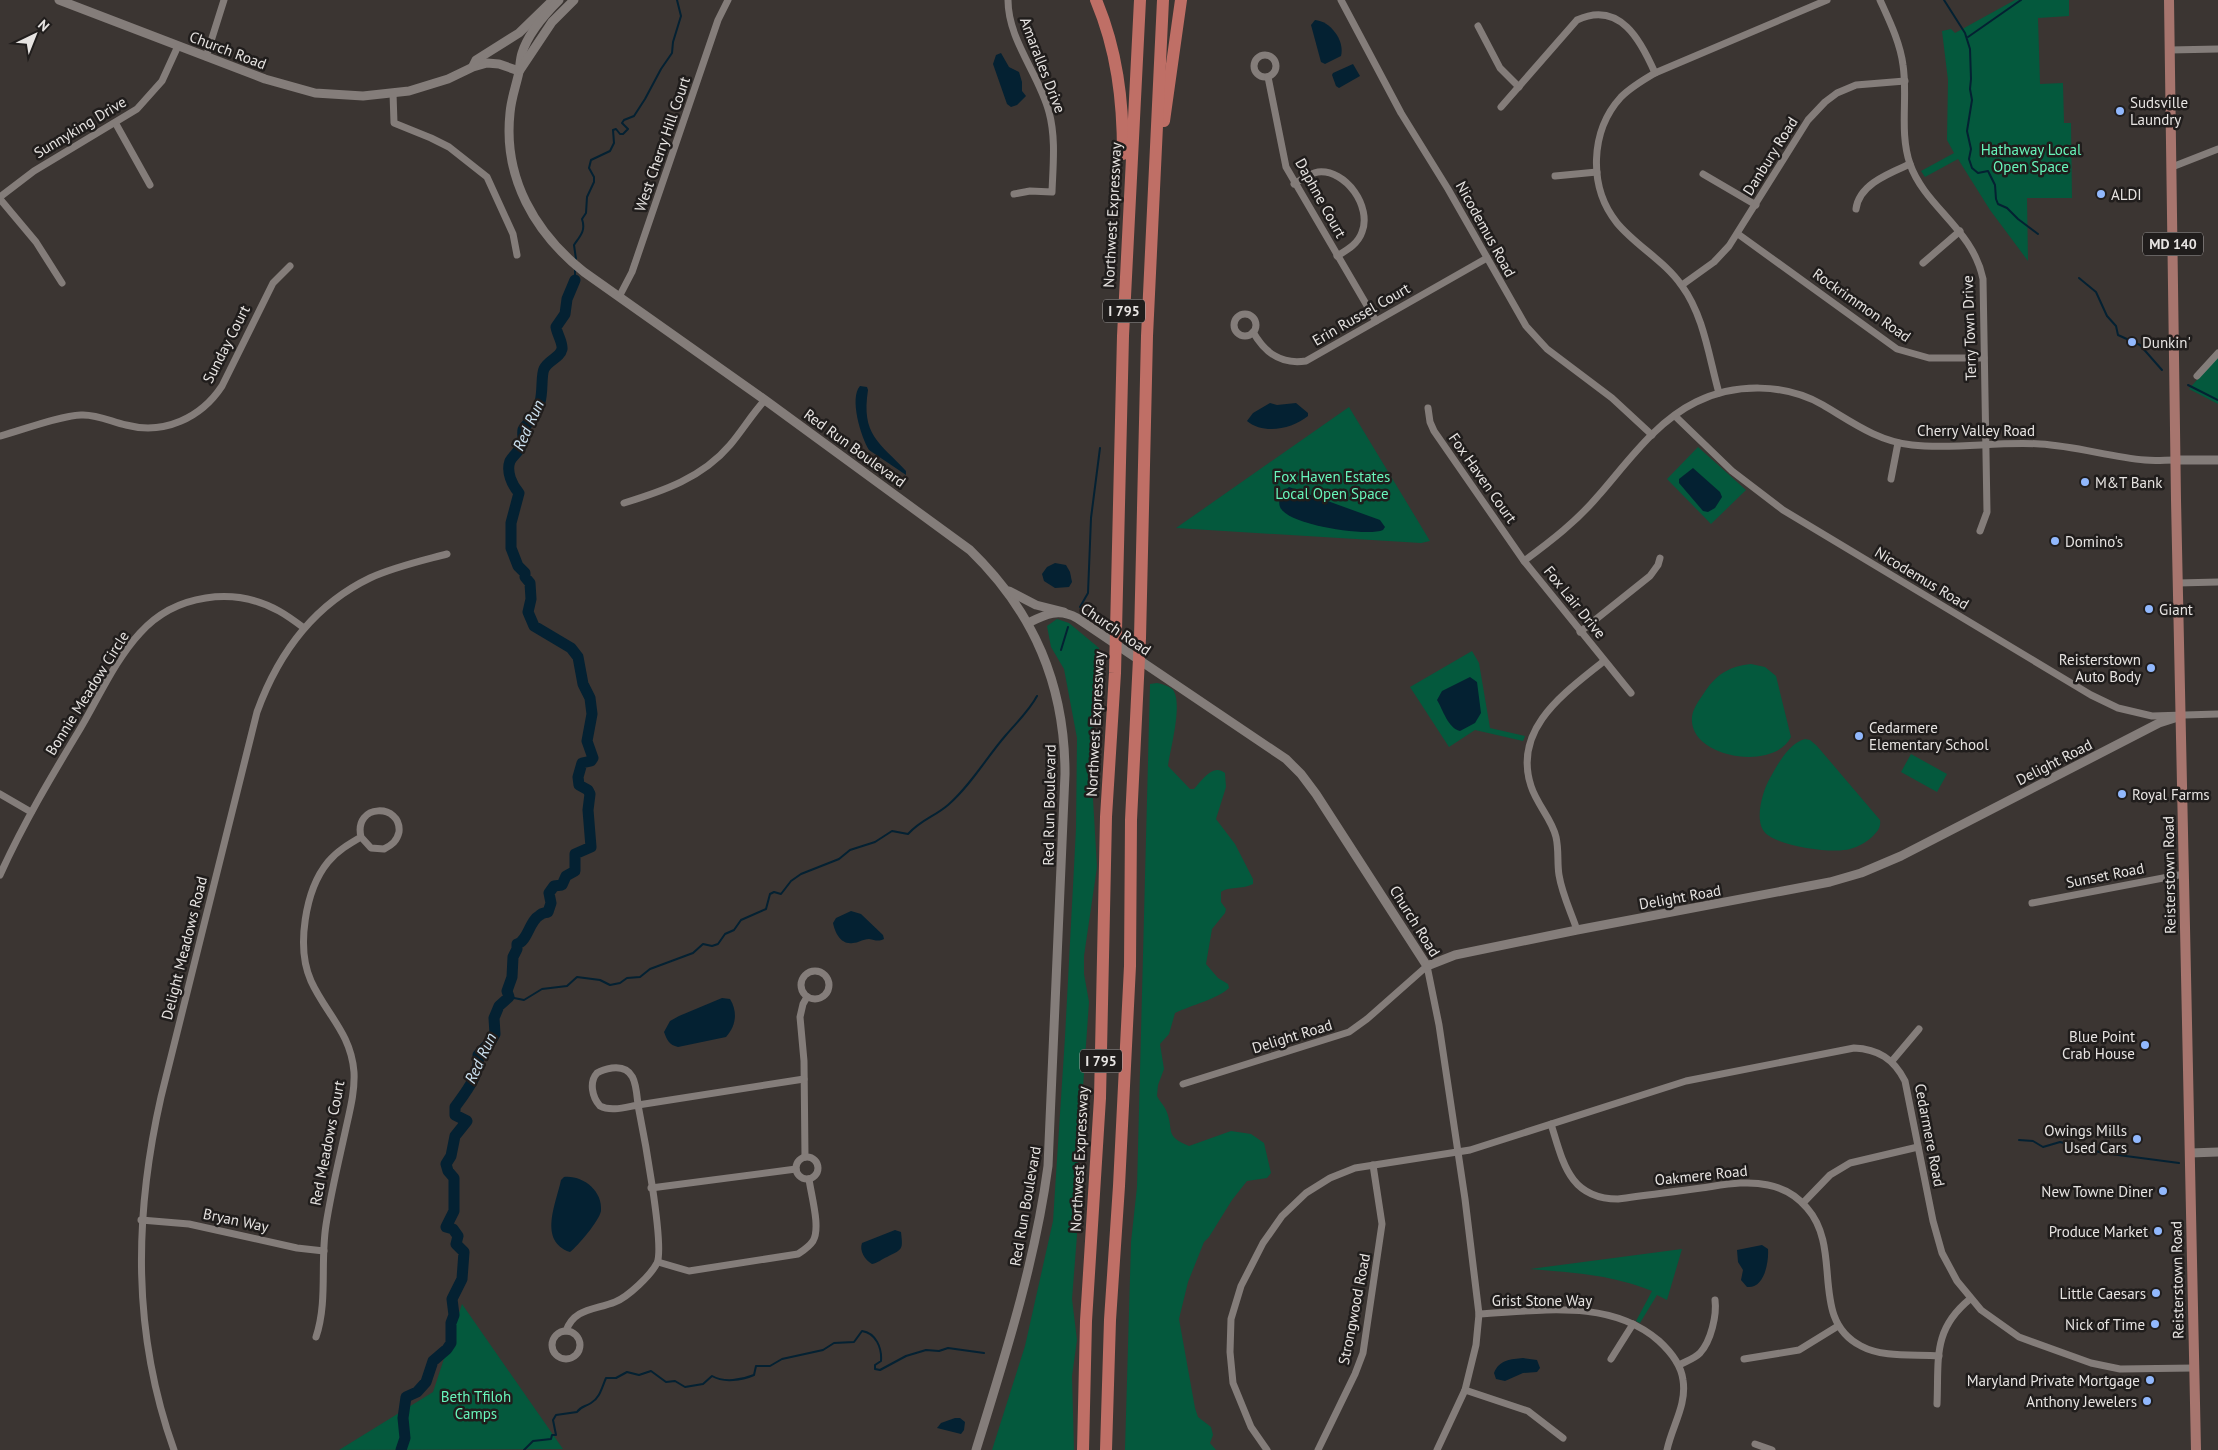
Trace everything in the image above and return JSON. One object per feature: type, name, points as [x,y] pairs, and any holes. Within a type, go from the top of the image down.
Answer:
[{"type":"highway","points":[[1096,0],[1115,57],[1123,115],[1123,336]]},
{"type":"highway","name":"Northwest Expressway","points":[[1082,1450],[1086,1321],[1100,1098],[1106,818],[1115,673],[1123,336],[1140,0]]},
{"type":"highway","name":"I 795","points":[[1106,1450],[1110,1320],[1120,1186],[1129,975],[1132,820],[1140,638],[1150,258],[1163,0]]},
{"type":"highway","points":[[1150,258],[1164,113],[1180,0]]},
{"type":"main road","name":"Reisterstown Road","points":[[2169,0],[2175,460],[2196,1450]]},
{"type":"street","name":"Church Road","points":[[59,0],[265,79],[306,92],[355,96],[393,93],[426,87],[473,67],[493,63],[519,71]]},
{"type":"street","points":[[206,57],[224,0]]},
{"type":"street","points":[[473,67],[476,60],[519,34],[553,0]]},
{"type":"street","name":"Red Run Boulevard","points":[[559,0],[545,16],[521,54],[510,114],[510,146],[513,169],[522,195],[536,221],[552,243],[584,272],[959,541],[984,564],[1006,589],[1028,623],[1053,682],[1060,713],[1065,752],[1050,1144],[1045,1193],[1027,1278],[976,1450]]},
{"type":"street","name":"Red Run Boulevard","points":[[519,71],[552,22],[574,0]]},
{"type":"street","name":"West Cherry Hill Court","points":[[619,297],[632,272],[722,9],[728,0]]},
{"type":"street","name":"Amaralles Drive","points":[[1008,0],[1013,28],[1049,112],[1054,142],[1052,192],[1014,194]]},
{"type":"street","name":"Nicodemus Road","points":[[1341,0],[1401,112],[1444,182],[1516,311],[1534,336],[1547,349],[1612,398],[1652,435]]},
{"type":"street","points":[[1719,393],[1696,312],[1682,285],[1664,265],[1616,222],[1604,199],[1597,172],[1598,144],[1612,109],[1629,90],[1655,73],[1827,0]]},
{"type":"street","name":"Terry Town Drive","points":[[1880,0],[1900,50],[1904,81],[1905,133],[1910,164],[1922,185],[1976,255],[1980,266],[1982,279],[1987,512],[1980,531]]},
{"type":"street","points":[[1502,107],[1577,20],[1590,9],[1596,7]]},
{"type":"street","points":[[1622,13],[1638,36],[1655,73]]},
{"type":"street","points":[[1478,26],[1500,68],[1519,87]]},
{"type":"street","name":"Sunnyking Drive","points":[[0,198],[34,170],[116,124],[137,109],[154,93],[166,75],[178,46]]},
{"type":"street","points":[[2170,50],[2218,49]]},
{"type":"street","name":"Daphne Court","points":[[1268,77],[1286,167],[1294,184],[1376,320]]},
{"type":"street","name":"Danbury Road","points":[[1682,285],[1714,262],[1738,234],[1808,120],[1824,102],[1843,90],[1856,85],[1904,81]]},
{"type":"street","points":[[393,93],[394,123],[449,147],[487,177],[513,234],[517,255]]},
{"type":"street","points":[[116,124],[150,185]]},
{"type":"street","points":[[2172,167],[2218,150]]},
{"type":"street","points":[[1856,209],[1859,197],[1872,184],[1910,164]]},
{"type":"street","points":[[1294,184],[1315,172],[1333,173],[1350,187],[1362,206],[1365,222],[1362,233],[1356,242],[1337,256]]},
{"type":"street","points":[[1555,176],[1597,172]]},
{"type":"street","points":[[1704,174],[1756,205]]},
{"type":"street","points":[[0,198],[36,242],[62,283]]},
{"type":"street","points":[[1923,263],[1960,232]]},
{"type":"street","name":"Rockrimmon Road","points":[[1738,234],[1897,349],[1929,358],[1984,358]]},
{"type":"street","name":"Erin Russel Court","points":[[1254,332],[1260,343],[1272,356],[1285,362],[1296,363],[1317,356],[1376,320],[1487,258]]},
{"type":"street","name":"Sunday Court","points":[[0,436],[73,416],[90,415],[127,426],[152,428],[177,423],[194,415],[218,392],[273,283],[290,266]]},
{"type":"street","points":[[2197,376],[2218,353]]},
{"type":"street","name":"Cherry Valley Road","points":[[1524,561],[1581,515],[1652,435],[1674,416],[1695,403],[1719,393],[1757,388],[1791,392],[1822,405],[1871,434],[1898,442],[1930,446],[2041,444],[2146,460],[2175,460]]},
{"type":"street","points":[[624,503],[676,486],[701,471],[730,445],[765,400]]},
{"type":"street","name":"Fox Haven Court","points":[[1428,408],[1430,422],[1434,431],[1524,561]]},
{"type":"street","name":"Nicodemus Road","points":[[1674,416],[1732,471],[1783,510],[2066,680],[2118,708],[2152,716],[2218,714]]},
{"type":"street","points":[[1891,479],[1898,442]]},
{"type":"street","points":[[2175,460],[2218,460]]},
{"type":"street","name":"Delight Meadows Road","points":[[174,1450],[160,1406],[145,1329],[141,1284],[141,1220],[147,1166],[157,1115],[257,712],[268,682],[278,663],[304,628],[334,600],[357,585],[381,573],[447,554]]},
{"type":"street","points":[[1580,632],[1650,576],[1658,565],[1660,558]]},
{"type":"street","name":"Fox Lair Drive","points":[[1524,561],[1631,693]]},
{"type":"street","points":[[2178,583],[2218,582]]},
{"type":"street","points":[[1006,589],[1036,605],[1064,612]]},
{"type":"street","name":"Bonnie Meadow Circle","points":[[0,875],[31,812],[122,658],[140,633],[162,614],[196,599],[217,596],[235,597],[274,608],[304,628]]},
{"type":"street","name":"Church Road","points":[[1028,623],[1048,614],[1064,612],[1077,618],[1267,745],[1293,765],[1324,806],[1427,966],[1437,1015],[1456,1152],[1471,1242],[1479,1314],[1476,1345],[1465,1390],[1437,1450]]},
{"type":"street","name":"Fox Lair Drive","points":[[1577,930],[1562,890],[1557,839],[1530,784],[1528,755],[1536,728],[1551,705],[1604,660]]},
{"type":"street","name":"Delight Road","points":[[1183,1084],[1349,1032],[1367,1019],[1427,966],[1455,955],[1577,930],[1788,891],[1861,874],[1915,849],[2159,723],[2181,716]]},
{"type":"street","points":[[0,794],[31,812]]},
{"type":"street","points":[[378,810],[388,812],[397,822],[399,828],[396,840],[384,849],[371,848],[364,843],[361,836],[360,824],[363,818],[378,810]]},
{"type":"street","name":"Red Meadows Court","points":[[316,1337],[323,1311],[324,1251],[329,1206],[352,1100],[354,1072],[345,1036],[317,993],[308,972],[304,949],[304,933],[313,890],[322,869],[335,854],[361,836]]},
{"type":"street","name":"Sunset Road","points":[[2032,903],[2184,874]]},
{"type":"street","points":[[812,971],[821,972],[829,983],[827,992],[820,998],[807,997],[801,989],[801,980],[812,971]]},
{"type":"street","points":[[805,1157],[804,1079],[800,1017],[802,1004],[807,997]]},
{"type":"street","points":[[1267,1450],[1244,1413],[1233,1383],[1230,1366],[1231,1319],[1241,1286],[1272,1228],[1293,1204],[1330,1178],[1355,1168],[1470,1150],[1686,1081],[1843,1049],[1872,1050],[1892,1061],[1919,1029]]},
{"type":"street","name":"Cedarmere Road","points":[[1892,1061],[1905,1081],[1933,1221],[1942,1253],[1957,1281],[1970,1298],[1993,1320],[2019,1337],[2091,1363],[2120,1369],[2194,1368]]},
{"type":"street","points":[[566,1331],[578,1338],[580,1346],[573,1358],[564,1359],[556,1354],[553,1342],[558,1334],[566,1331],[570,1321],[577,1314],[618,1301],[643,1281],[658,1262],[659,1231],[651,1188],[638,1105],[634,1080],[628,1070],[619,1067],[603,1070],[593,1078],[594,1096],[600,1106],[609,1108],[638,1105],[804,1079]]},
{"type":"street","name":"Oakmere Road","points":[[1551,1124],[1568,1174],[1584,1190],[1600,1197],[1618,1199],[1743,1182],[1770,1185],[1784,1190],[1803,1203],[1816,1220],[1823,1237],[1830,1305],[1838,1326],[1854,1342],[1868,1349],[1886,1353],[1939,1356]]},
{"type":"street","points":[[1803,1203],[1820,1184],[1839,1168],[1864,1158],[1918,1148]]},
{"type":"street","points":[[2190,1153],[2218,1152]]},
{"type":"street","points":[[796,1169],[799,1161],[805,1157]]},
{"type":"street","points":[[796,1169],[802,1178],[809,1179],[816,1174],[818,1167],[815,1160],[805,1157]]},
{"type":"street","name":"Strongwood Road","points":[[1318,1450],[1355,1374],[1362,1353],[1382,1224],[1373,1165]]},
{"type":"street","points":[[651,1188],[796,1169]]},
{"type":"street","points":[[658,1262],[689,1271],[798,1254],[808,1248],[814,1240],[816,1228],[809,1179]]},
{"type":"street","name":"Bryan Way","points":[[141,1220],[189,1224],[297,1248],[324,1251]]},
{"type":"street","points":[[1937,1404],[1939,1356],[1943,1333],[1948,1321],[1970,1298]]},
{"type":"street","points":[[1679,1365],[1692,1359],[1703,1349],[1715,1317],[1715,1300]]},
{"type":"street","name":"Grist Stone Way","points":[[1479,1314],[1581,1310],[1602,1313],[1632,1324],[1666,1347],[1679,1365],[1684,1391],[1682,1406],[1667,1450]]},
{"type":"street","points":[[1611,1360],[1632,1324]]},
{"type":"street","points":[[1744,1359],[1799,1350],[1838,1326]]},
{"type":"street","points":[[1465,1390],[1528,1411],[1563,1438]]},
{"type":"street","points":[[1755,1444],[1772,1450]]},
{"type":"green space","name":"Hathaway Local Open Space","points":[[2015,0],[2069,0],[2069,16],[2038,18],[2040,84],[2063,83],[2064,123],[2071,123],[2072,198],[2027,198],[2028,261],[1990,210],[1958,159],[1925,177],[1921,171],[1954,153],[1947,140],[1948,80],[1942,31],[1951,29],[1955,33]]},
{"type":"green space","points":[[2218,356],[2218,404],[2189,389]]},
{"type":"green space","name":"Fox Haven Estates Local Open Space","points":[[1349,407],[1430,541],[1421,543],[1176,528]]},
{"type":"green space","points":[[1698,447],[1746,490],[1711,524],[1667,479]]},
{"type":"green space","points":[[1057,619],[1069,623],[1099,648],[1093,733],[1093,799],[1097,867],[1084,956],[1084,974],[1089,1002],[1078,1158],[1077,1235],[1072,1299],[1077,1340],[1072,1376],[1074,1450],[992,1450],[1025,1346],[1053,1221],[1076,829],[1077,738],[1064,669],[1051,647],[1047,626]]},
{"type":"green space","points":[[1472,651],[1479,663],[1490,728],[1525,736],[1523,741],[1475,730],[1449,747],[1410,687]]},
{"type":"green space","points":[[1751,664],[1765,667],[1776,676],[1791,737],[1782,748],[1768,754],[1751,757],[1734,756],[1717,751],[1703,742],[1694,731],[1692,717],[1698,703],[1715,679],[1726,671]]},
{"type":"green space","points":[[1157,683],[1172,689],[1177,703],[1177,714],[1168,766],[1190,789],[1194,789],[1212,771],[1221,770],[1225,773],[1226,787],[1216,819],[1235,844],[1253,879],[1253,884],[1249,886],[1227,889],[1221,892],[1221,902],[1226,909],[1212,929],[1206,964],[1218,978],[1228,984],[1229,988],[1211,999],[1175,1013],[1169,1034],[1160,1044],[1164,1069],[1158,1085],[1157,1096],[1166,1110],[1171,1132],[1176,1139],[1189,1146],[1231,1131],[1251,1134],[1264,1143],[1271,1173],[1267,1178],[1247,1181],[1204,1242],[1188,1282],[1179,1319],[1195,1408],[1198,1417],[1211,1427],[1213,1435],[1210,1443],[1216,1450],[1125,1450],[1131,1242],[1137,1187],[1150,684]]},
{"type":"green space","points":[[1805,739],[1810,740],[1817,746],[1880,820],[1878,831],[1862,844],[1842,850],[1817,849],[1778,840],[1769,836],[1763,830],[1760,811],[1767,783],[1780,761],[1793,745]]},
{"type":"green space","points":[[1911,754],[1947,774],[1937,792],[1901,772]]},
{"type":"green space","points":[[1682,1249],[1667,1300],[1657,1295],[1640,1323],[1636,1321],[1652,1291],[1606,1278],[1577,1273],[1530,1269]]},
{"type":"green space","name":"Beth Tfiloh Camps","points":[[462,1304],[563,1449],[339,1450],[433,1392]]},
{"type":"water","points":[[1315,20],[1321,21],[1331,28],[1341,44],[1341,56],[1325,64],[1321,62],[1311,25]]},
{"type":"water","points":[[1001,53],[1009,67],[1019,72],[1022,91],[1026,96],[1017,105],[1011,107],[1007,104],[993,64],[996,55]]},
{"type":"water","points":[[1353,64],[1360,76],[1339,88],[1336,86],[1333,73]]},
{"type":"water","points":[[860,386],[867,387],[868,390],[867,418],[874,437],[906,471],[906,475],[869,450],[857,418],[856,399]]},
{"type":"water","points":[[1270,403],[1277,405],[1296,403],[1308,413],[1308,416],[1301,421],[1278,429],[1261,428],[1247,421],[1253,413]]},
{"type":"water","points":[[1693,468],[1720,492],[1722,497],[1715,508],[1708,512],[1703,511],[1679,483],[1679,479]]},
{"type":"water","points":[[1289,487],[1380,520],[1385,527],[1383,530],[1374,532],[1345,531],[1297,519],[1286,513],[1279,504],[1281,496]]},
{"type":"water","points":[[1055,563],[1066,565],[1072,582],[1069,587],[1055,588],[1044,581],[1042,574],[1047,567]]},
{"type":"water","points":[[1470,677],[1477,682],[1481,713],[1475,723],[1460,731],[1449,723],[1437,700],[1442,691]]},
{"type":"water","points":[[851,911],[861,914],[883,935],[884,939],[878,941],[867,939],[855,943],[842,940],[835,931],[833,923],[836,918]]},
{"type":"water","points":[[722,998],[730,999],[735,1014],[734,1024],[726,1037],[678,1047],[669,1042],[664,1032],[670,1021]]},
{"type":"water","points":[[564,1177],[571,1177],[585,1182],[595,1191],[601,1204],[601,1211],[596,1221],[583,1239],[570,1252],[560,1247],[554,1239],[552,1231],[553,1210],[561,1180]]},
{"type":"water","points":[[895,1230],[901,1232],[901,1248],[876,1263],[872,1264],[869,1262],[862,1252],[862,1243]]},
{"type":"water","points":[[1762,1245],[1768,1249],[1768,1261],[1764,1274],[1758,1284],[1753,1287],[1747,1287],[1741,1280],[1743,1270],[1738,1262],[1737,1250]]},
{"type":"water","points":[[1523,1358],[1537,1360],[1540,1368],[1537,1372],[1523,1373],[1505,1381],[1496,1379],[1494,1373],[1499,1365],[1510,1360]]},
{"type":"water","points":[[960,1418],[965,1422],[964,1430],[961,1434],[937,1428],[941,1423]]},
{"type":"waterway","points":[[576,259],[574,245],[583,230],[582,219],[586,213],[587,197],[594,182],[594,177],[589,168],[591,160],[610,151],[614,143],[613,130],[616,129],[620,134],[623,134],[628,129],[622,123],[624,120],[634,116],[672,53],[673,42],[681,16],[677,0]]},
{"type":"waterway","points":[[1944,0],[1965,33],[1970,49],[1970,89],[1972,100],[1967,131],[1971,149],[1969,159],[1972,168],[1978,173],[1988,171],[1995,185],[1998,204],[2007,208],[2038,234]]},
{"type":"waterway","points":[[1968,37],[2021,0]]},
{"type":"waterway","points":[[575,269],[575,280]]},
{"type":"waterway","points":[[2079,278],[2096,292],[2107,316],[2116,326],[2118,335],[2140,345],[2162,370]]},
{"type":"waterway","name":"Red Run","points":[[401,1450],[405,1438],[403,1418],[406,1397],[417,1392],[426,1382],[433,1361],[451,1343],[451,1323],[454,1315],[452,1299],[462,1279],[464,1252],[456,1244],[458,1236],[453,1229],[446,1227],[454,1211],[454,1178],[448,1171],[446,1164],[451,1156],[455,1136],[467,1121],[455,1115],[455,1107],[475,1076],[478,1055],[495,1034],[494,1018],[499,1006],[509,997],[507,991],[512,977],[513,957],[517,944],[524,939],[536,918],[548,912],[551,903],[549,893],[554,886],[562,885],[566,876],[575,871],[575,854],[591,847],[588,810],[590,794],[588,790],[579,785],[578,777],[582,763],[591,761],[593,758],[587,741],[592,714],[590,698],[583,684],[578,657],[571,648],[534,626],[528,612],[531,599],[530,583],[525,577],[525,573],[518,566],[511,548],[511,523],[519,493],[509,474],[509,465],[523,442],[523,429],[538,407],[541,398],[544,369],[561,352],[562,344],[556,327],[565,314],[567,299],[575,280]]},
{"type":"waterway","points":[[2188,385],[2218,400]]},
{"type":"waterway","points":[[1080,607],[1088,593],[1091,518],[1100,448]]},
{"type":"waterway","points":[[1061,650],[1068,627]]},
{"type":"waterway","points":[[509,997],[524,1000],[542,989],[567,986],[577,977],[600,980],[610,985],[620,983],[627,978],[640,977],[650,969],[693,953],[703,944],[712,946],[718,944],[725,934],[734,930],[741,920],[766,909],[770,894],[774,892],[781,894],[791,881],[801,874],[839,859],[850,850],[875,842],[892,831],[908,834],[918,825],[943,809],[964,789],[1027,712],[1037,696]]},
{"type":"waterway","points":[[2019,1140],[2033,1141],[2043,1147],[2060,1142],[2103,1153],[2179,1163]]},
{"type":"waterway","points":[[524,1450],[533,1441],[551,1439],[552,1435],[556,1435],[553,1420],[556,1415],[577,1412],[597,1398],[606,1378],[616,1378],[627,1372],[639,1375],[651,1371],[666,1382],[675,1381],[685,1387],[703,1384],[712,1376],[722,1380],[739,1379],[754,1375],[756,1366],[770,1366],[782,1359],[823,1350],[834,1343],[854,1342],[862,1331],[871,1335],[879,1346],[881,1361],[875,1365],[875,1369],[880,1370],[906,1356],[926,1350],[939,1351],[948,1348],[984,1353]]},
{"type":"place","name":"Sudsville Laundry","points":[[2120,111]]},
{"type":"place","name":"ALDI","points":[[2101,194]]},
{"type":"place","name":"Dunkin'","points":[[2132,342]]},
{"type":"place","name":"M&T Bank","points":[[2085,482]]},
{"type":"place","name":"Domino's","points":[[2055,541]]},
{"type":"place","name":"Giant","points":[[2149,609]]},
{"type":"place","name":"Reisterstown Auto Body","points":[[2151,668]]},
{"type":"place","name":"Cedarmere Elementary School","points":[[1859,736]]},
{"type":"place","name":"Royal Farms","points":[[2122,794]]},
{"type":"place","name":"Blue Point Crab House","points":[[2145,1045]]},
{"type":"place","name":"Owings Mills Used Cars","points":[[2137,1139]]},
{"type":"place","name":"New Towne Diner","points":[[2163,1191]]},
{"type":"place","name":"Produce Market","points":[[2158,1231]]},
{"type":"place","name":"Little Caesars","points":[[2156,1293]]},
{"type":"place","name":"Nick of Time","points":[[2155,1324]]},
{"type":"place","name":"Maryland Private Mortgage","points":[[2150,1380]]},
{"type":"place","name":"Anthony Jewelers","points":[[2147,1401]]}]
